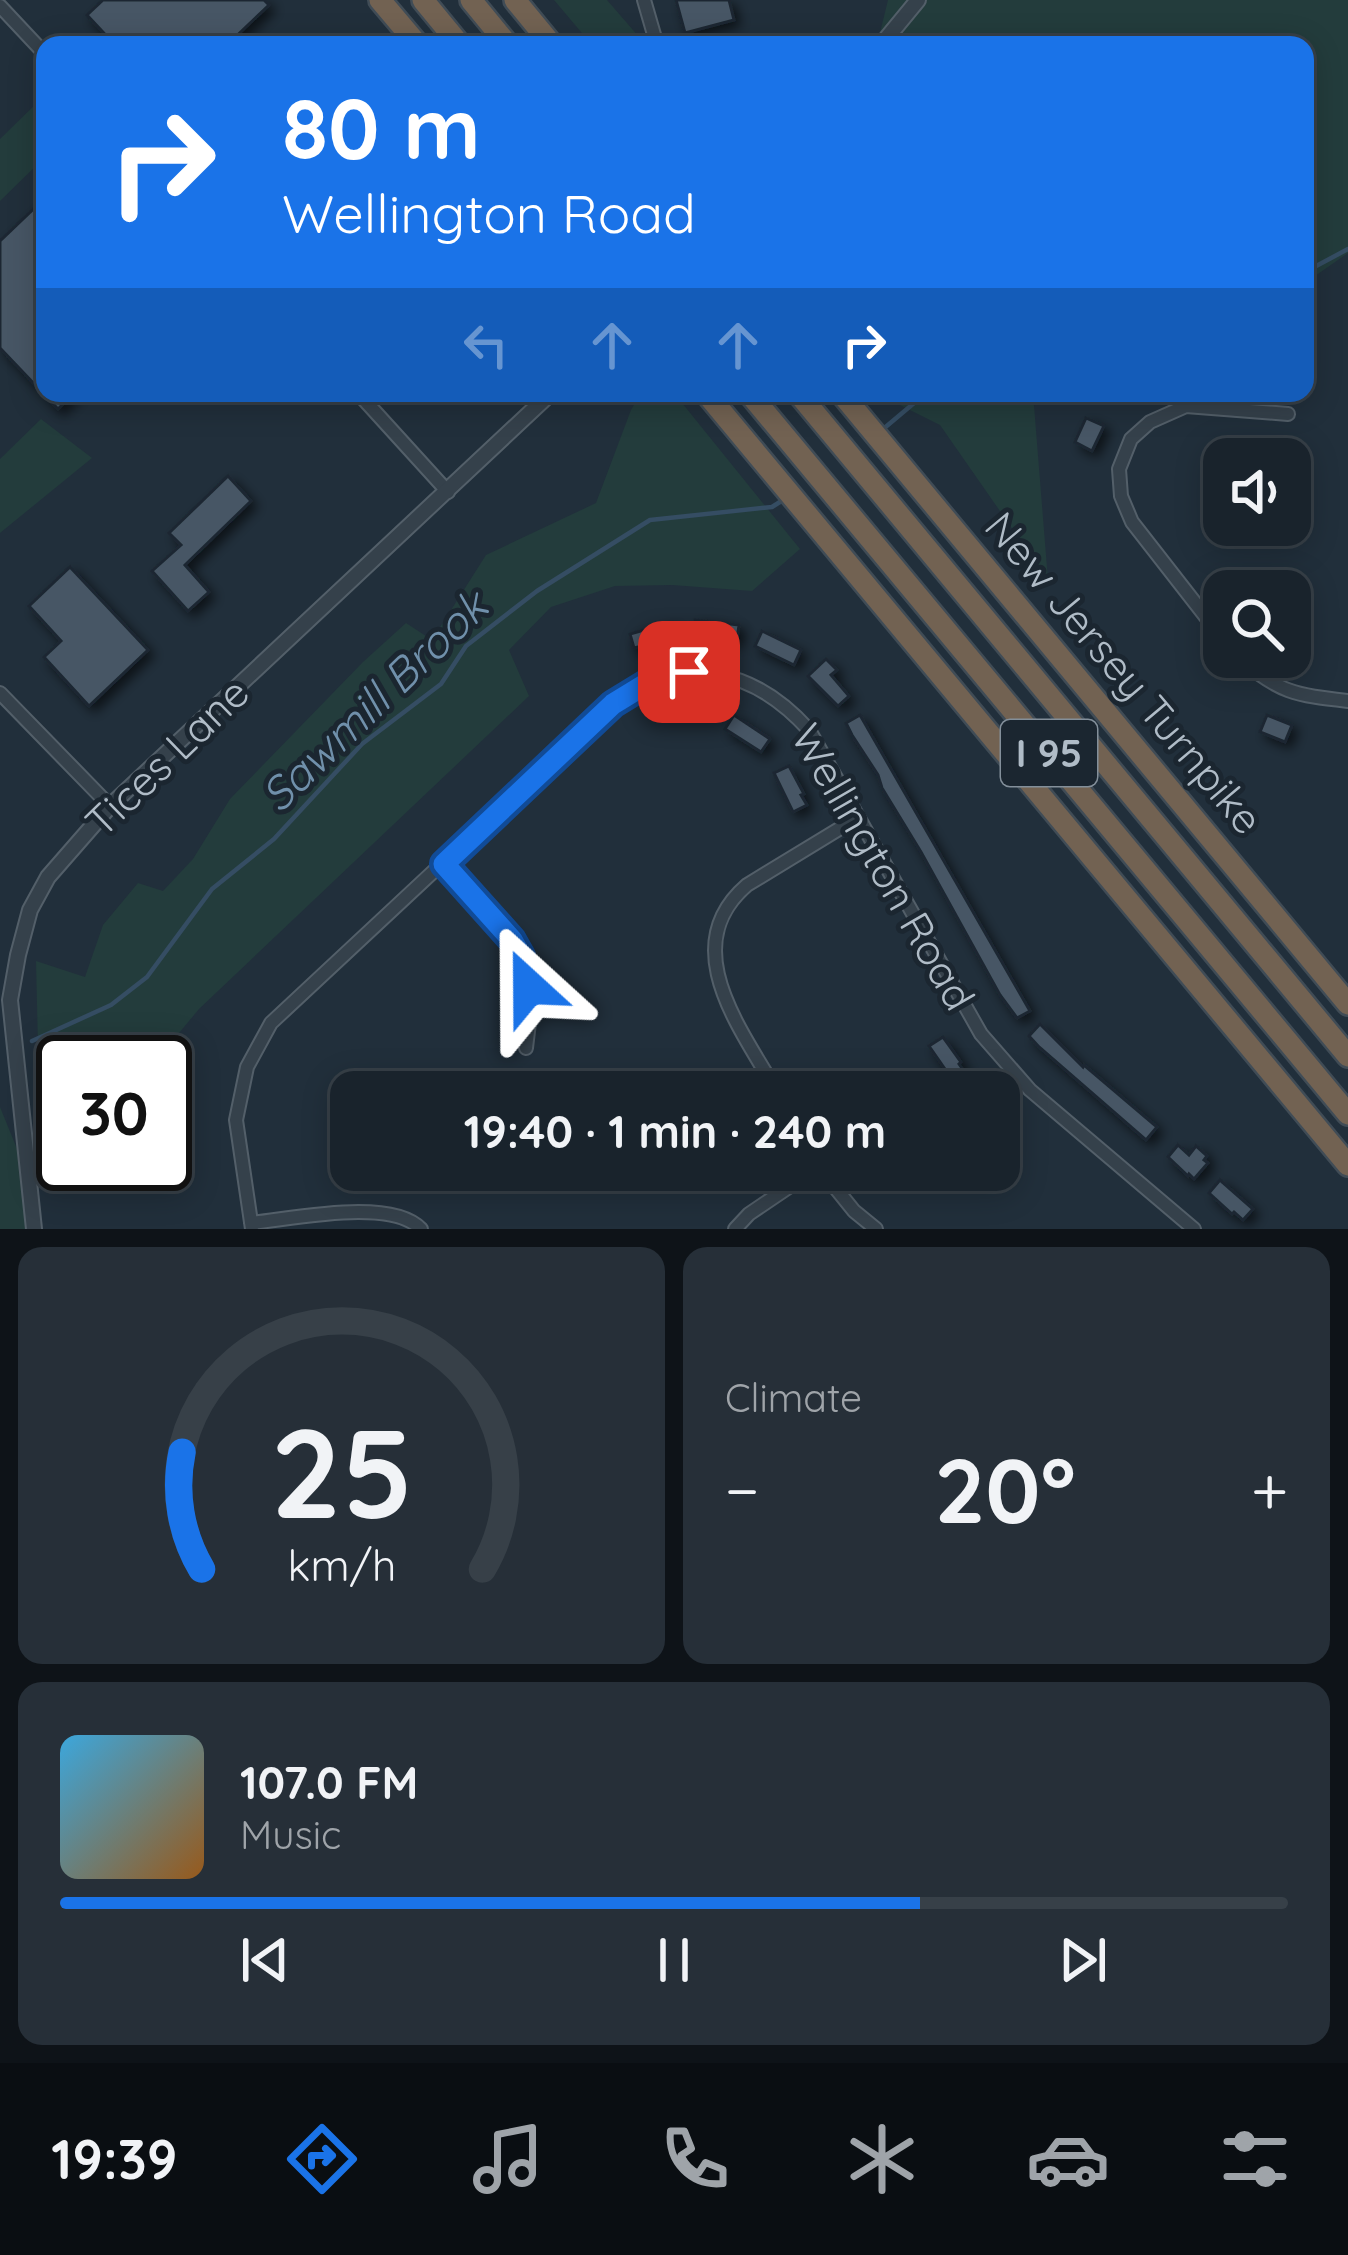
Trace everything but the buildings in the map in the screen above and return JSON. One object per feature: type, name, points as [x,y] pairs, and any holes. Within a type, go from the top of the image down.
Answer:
[{"type":"highway","points":[[380,0],[410,36]]},
{"type":"highway","points":[[423,0],[453,36]]},
{"type":"highway","points":[[471,0],[501,36]]},
{"type":"highway","points":[[515,0],[545,36]]},
{"type":"highway","name":"I 95","points":[[713,402],[1348,1166]]},
{"type":"highway","name":"I 95","points":[[756,402],[1348,1114]]},
{"type":"highway","name":"New Jersey Turnpike","points":[[804,402],[1348,1056]]},
{"type":"highway","name":"New Jersey Turnpike","points":[[848,402],[1348,1004]]},
{"type":"street","points":[[644,0],[654,36]]},
{"type":"street","points":[[888,36],[918,0]]},
{"type":"street","points":[[0,6],[36,45]]},
{"type":"street","points":[[366,402],[448,492]]},
{"type":"street","name":"Tices Lane","points":[[34,1229],[10,1000],[30,910],[48,878],[110,806],[542,402]]},
{"type":"street","points":[[1203,613],[1132,522],[1121,496],[1119,469],[1131,439],[1150,422],[1186,406],[1288,414]]},
{"type":"street","name":"Wellington Road","points":[[252,1226],[236,1120],[247,1067],[272,1023],[613,704],[649,682],[689,672],[742,680],[766,692],[809,730],[981,1034],[1030,1090],[1194,1229]]},
{"type":"street","points":[[1262,678],[1296,694],[1348,701]]},
{"type":"street","points":[[0,693],[110,806]]},
{"type":"street","points":[[764,1071],[724,998],[714,959],[718,929],[736,894],[747,885],[857,818]]},
{"type":"street","points":[[444,864],[521,956],[530,1003],[526,1048]]},
{"type":"street","points":[[735,1229],[785,1191]]},
{"type":"street","points":[[836,1191],[876,1229]]},
{"type":"street","points":[[252,1226],[364,1210],[414,1222],[421,1229]]},
{"type":"green space","points":[[554,0],[607,0],[638,36],[584,36]]},
{"type":"green space","points":[[888,0],[1348,0],[1348,253],[1314,277],[1314,36],[879,36]]},
{"type":"green space","points":[[36,104],[36,166],[0,201],[0,139]]},
{"type":"green space","points":[[636,402],[681,402],[800,549],[752,591],[615,586],[551,607],[509,650],[529,696],[199,1009],[177,1035],[38,1035],[36,961],[85,977],[103,925],[138,883],[163,891],[193,859],[230,799],[363,662],[406,623],[432,640],[486,555],[596,503]]},
{"type":"green space","points":[[1034,402],[1048,580],[940,425],[900,405]]},
{"type":"green space","points":[[41,419],[92,458],[0,533],[0,459]]},
{"type":"green space","points":[[0,1107],[24,1166],[29,1229],[0,1229]]},
{"type":"waterway","name":"Sawmill Brook","points":[[1314,267],[1348,249]]},
{"type":"waterway","name":"Sawmill Brook","points":[[882,430],[915,402]]},
{"type":"waterway","name":"Sawmill Brook","points":[[32,1041],[111,1005],[147,977],[212,889],[274,839],[362,744],[441,684],[466,646],[537,591],[650,520],[772,507],[783,500]]},
{"type":"route","points":[[529,987],[512,940],[444,864],[613,704],[649,682],[689,672]]}]
